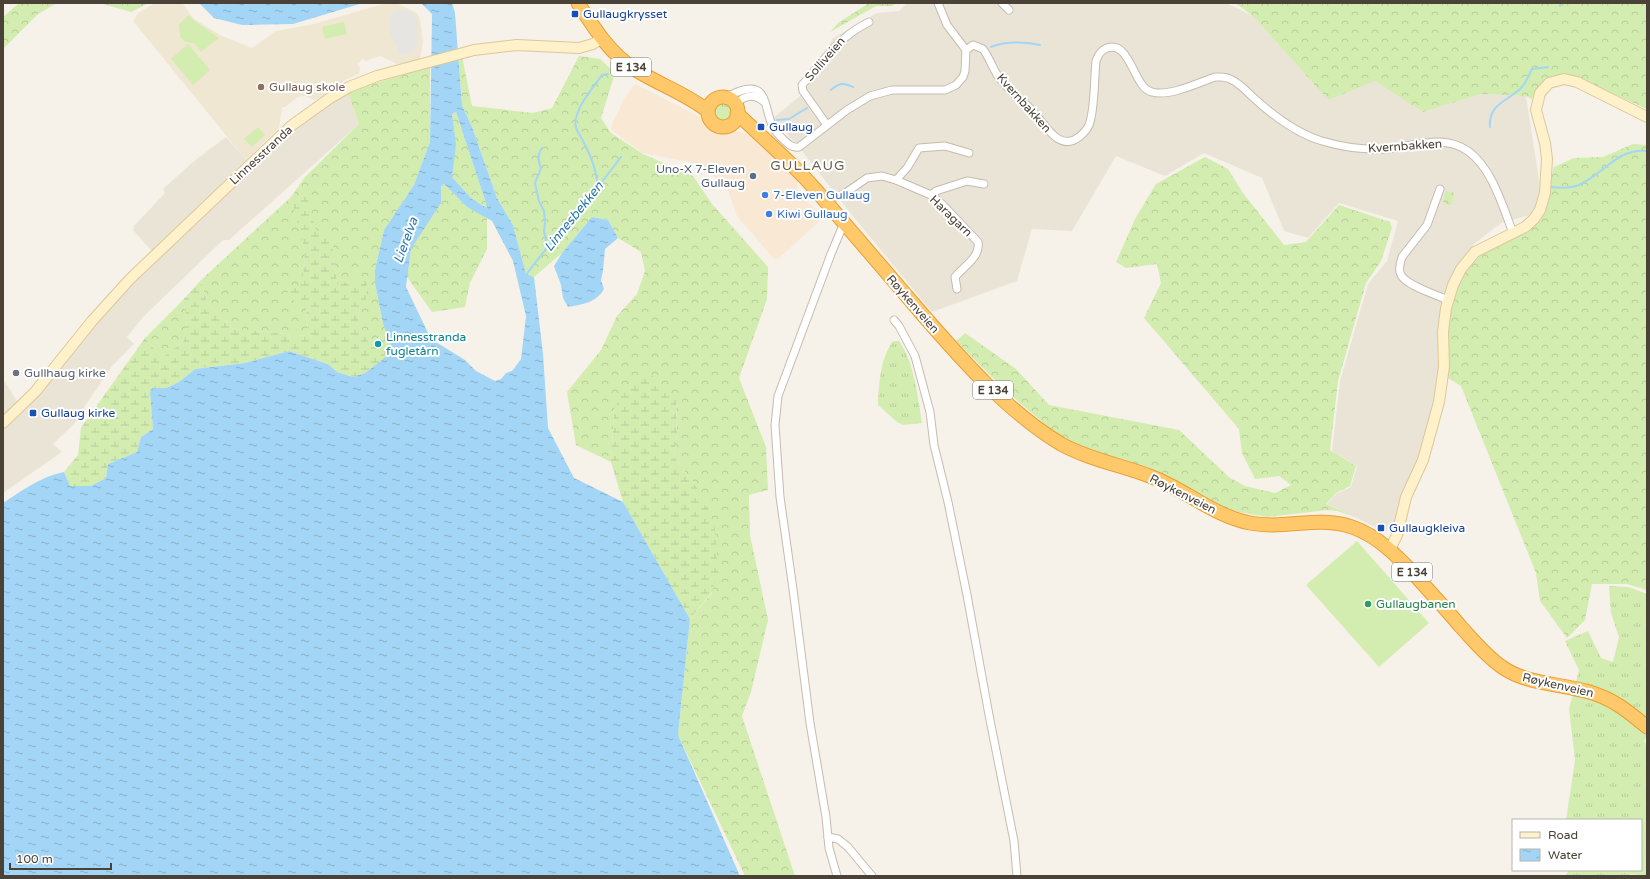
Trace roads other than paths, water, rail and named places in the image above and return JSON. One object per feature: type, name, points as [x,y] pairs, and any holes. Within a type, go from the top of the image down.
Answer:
[{"type":"highway","name":"E 134","points":[[578,3],[602,38],[617,56],[635,70],[684,94],[711,105]]},
{"type":"highway","name":"E 134","points":[[584,3],[591,23]]},
{"type":"highway","name":"E 134","points":[[720,97],[733,110],[724,126],[716,125],[710,119],[711,105],[720,97]]},
{"type":"highway","name":"Røykenveien","points":[[733,110],[796,168],[934,328],[976,374],[1021,414],[1059,442],[1088,457],[1153,478],[1237,520],[1255,524],[1270,525],[1315,521],[1340,523],[1365,532],[1390,549],[1410,569],[1476,643],[1501,667],[1528,680],[1584,690],[1603,697],[1624,708],[1647,727]]},
{"type":"street","points":[[733,110],[739,91],[750,89],[762,95],[774,130],[793,147],[802,146],[858,102],[877,93],[892,90],[947,90],[956,85],[963,76],[966,65],[966,50],[947,25],[938,3]]},
{"type":"street","points":[[1002,3],[1009,10]]},
{"type":"street","name":"Solliveien","points":[[828,125],[803,91],[802,85],[840,41],[851,32],[869,22]]},
{"type":"street","name":"Linnesstranda","points":[[3,423],[35,392],[92,321],[130,279],[291,126],[330,98],[349,87],[377,76],[460,53],[486,48],[510,46],[579,48],[593,44],[602,38]]},
{"type":"street","name":"Kvernbakken","points":[[966,50],[973,45],[983,48],[998,77],[1033,111],[1054,136],[1061,140],[1075,140],[1086,132],[1092,112],[1096,61],[1098,54],[1111,46],[1120,49],[1142,86],[1146,90],[1153,93],[1165,93],[1215,77],[1230,78],[1280,119],[1302,133],[1323,142],[1352,147],[1380,149],[1434,141],[1454,144],[1476,157],[1487,171],[1513,233]]},
{"type":"street","points":[[1390,549],[1397,534],[1406,498],[1422,460],[1439,402],[1444,377],[1443,332],[1448,300],[1461,268],[1475,252],[1513,233],[1534,219],[1540,210],[1543,201],[1547,178],[1547,159],[1545,143],[1536,110],[1540,93],[1549,83],[1564,79],[1577,82],[1647,117]]},
{"type":"street","points":[[733,110],[741,99],[748,96],[756,97],[765,102]]},
{"type":"street","points":[[896,180],[907,168],[919,148],[944,146],[969,153]]},
{"type":"street","name":"Haragarn","points":[[836,197],[844,194],[860,182],[871,177],[882,176],[896,180],[931,195],[942,204],[978,242],[979,250],[976,255],[954,276],[956,289]]},
{"type":"street","points":[[931,195],[936,191],[967,181],[984,184]]},
{"type":"street","points":[[1440,189],[1427,225],[1402,257],[1400,271],[1405,280],[1448,300]]},
{"type":"street","points":[[837,876],[829,848],[810,723],[794,589],[780,497],[775,425],[778,396],[844,223]]},
{"type":"street","points":[[894,320],[907,339],[915,356],[930,412],[934,445],[948,502],[967,595],[1014,841],[1017,876]]},
{"type":"street","points":[[828,837],[838,839],[848,847],[872,876]]},
{"type":"water","points":[[199,3],[363,3],[293,24],[242,25],[214,18]]},
{"type":"water","name":"Lierelva","points":[[421,3],[452,3],[455,13],[462,105],[472,127],[497,198],[513,225],[526,274],[534,277],[543,354],[548,428],[574,478],[623,502],[690,619],[678,735],[740,876],[3,876],[3,503],[32,484],[64,472],[70,486],[91,486],[106,478],[108,464],[137,452],[141,437],[153,429],[150,392],[152,388],[166,388],[179,382],[195,369],[245,363],[289,351],[328,364],[337,372],[353,377],[365,373],[390,354],[392,349],[383,324],[375,283],[375,270],[384,230],[414,185],[430,142],[432,14]],"holes":[[[456,112],[485,200],[487,208],[472,199],[452,177],[456,145],[452,114]],[[444,184],[467,207],[492,221],[513,261],[526,316],[521,359],[512,371],[506,373],[501,379],[495,381],[476,371],[465,360],[431,339],[406,287],[411,249],[441,203],[441,186]]]},
{"type":"water","points":[[592,217],[608,220],[618,238],[605,249],[601,280],[604,289],[601,294],[589,302],[568,307],[563,298],[561,285],[554,266],[562,253]]},
{"type":"waterway","name":"Linnesbekken","points":[[991,47],[1015,43],[1040,45]]},
{"type":"waterway","points":[[1490,127],[1492,113],[1500,104],[1521,88],[1532,69],[1548,67]]},
{"type":"waterway","points":[[598,188],[593,165],[587,148],[577,131],[575,122],[580,106],[587,95],[602,75],[608,74]]},
{"type":"waterway","name":"Linnesbekken","points":[[831,90],[841,84],[846,84],[853,87]]},
{"type":"waterway","name":"Linnesbekken","points":[[777,120],[789,119],[807,108]]},
{"type":"waterway","points":[[542,148],[538,158],[541,168],[535,183],[539,201],[544,211],[544,231],[547,245]]},
{"type":"waterway","points":[[1551,187],[1565,188],[1579,185],[1596,175],[1619,158],[1636,151],[1647,151]]},
{"type":"waterway","name":"Linnesbekken","points":[[526,275],[621,157]]},
{"type":"place","name":"Gullaugkrysset","points":[[575,14]]},
{"type":"place","name":"Gullaug skole","points":[[261,87]]},
{"type":"place","name":"Gullaug","points":[[761,127]]},
{"type":"place","name":"Uno-X 7-Eleven Gullaug","points":[[753,176]]},
{"type":"place","name":"7-Eleven Gullaug","points":[[765,195]]},
{"type":"place","name":"Kiwi Gullaug","points":[[769,214]]},
{"type":"place","name":"Linnesstranda fugletårn","points":[[378,344]]},
{"type":"place","name":"Gullhaug kirke","points":[[16,373]]},
{"type":"place","name":"Gullaug kirke","points":[[33,413]]},
{"type":"place","name":"Gullaugkleiva","points":[[1381,528]]},
{"type":"place","name":"Gullaugbanen","points":[[1368,604]]},
{"type":"district","name":"GULLAUG","points":[[808,165]]}]
